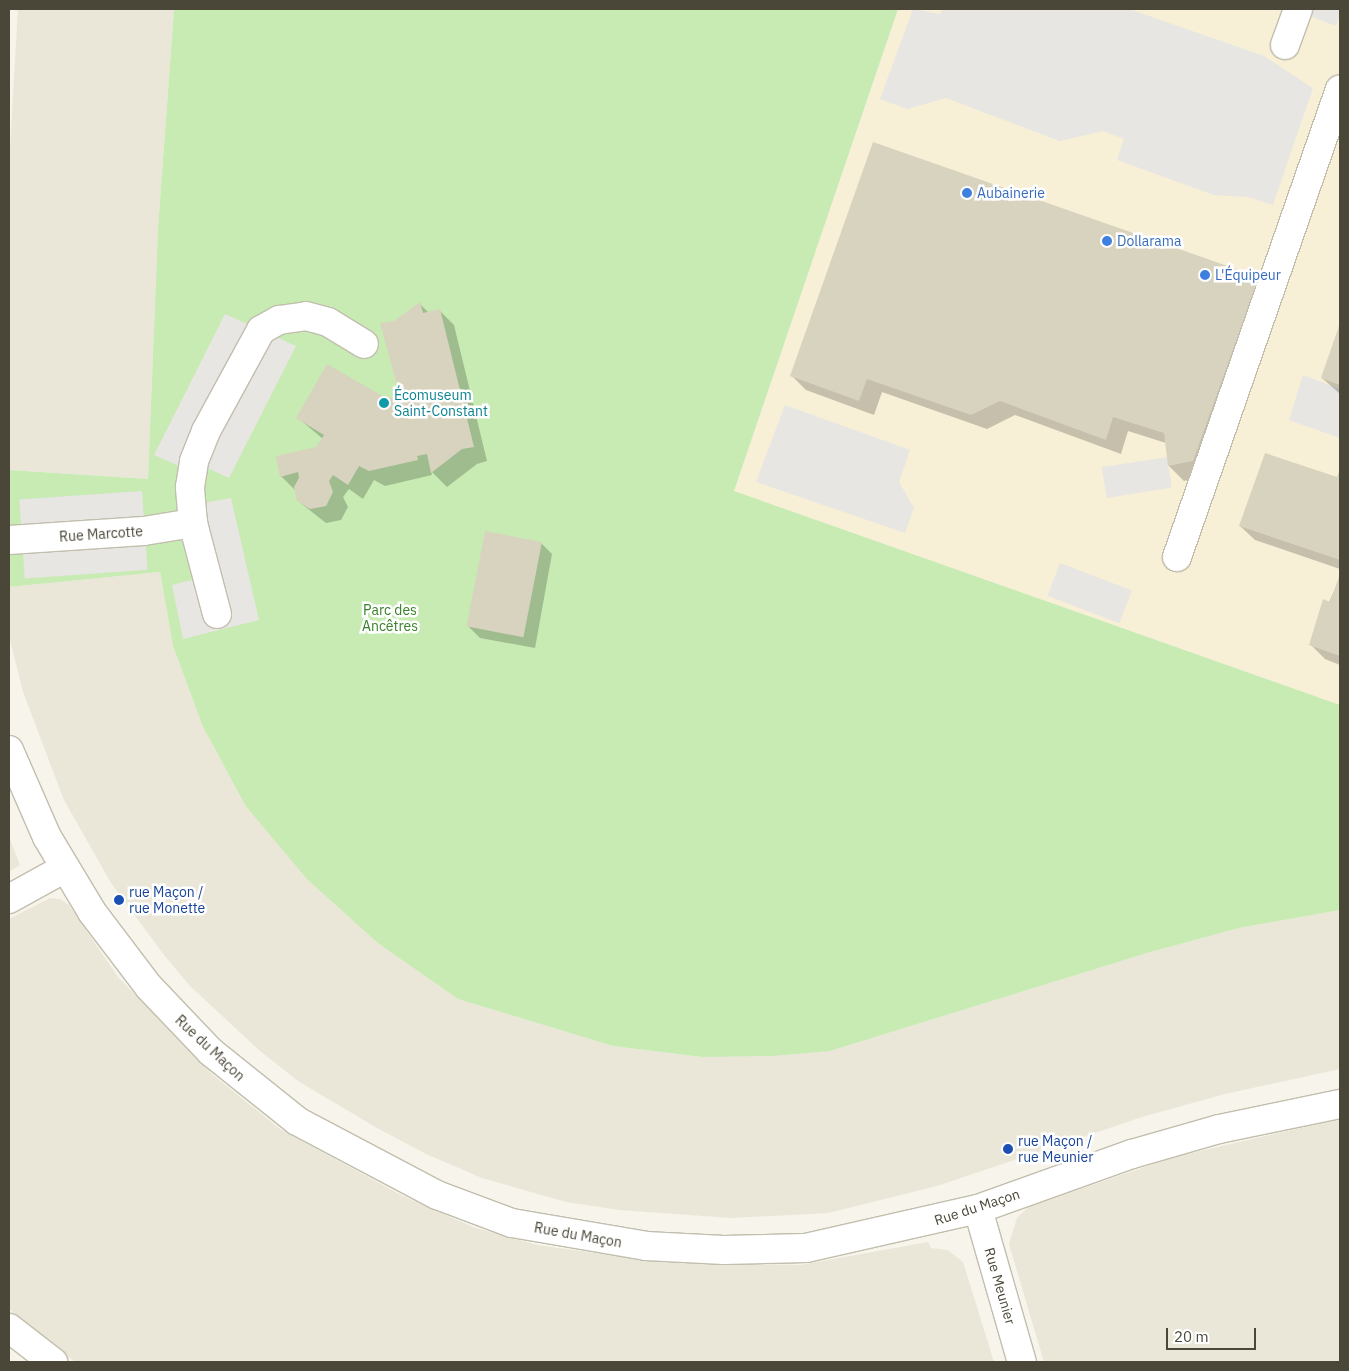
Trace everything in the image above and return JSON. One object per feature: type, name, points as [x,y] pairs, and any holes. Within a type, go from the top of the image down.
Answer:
[{"type":"street","points":[[1285,45],[1298,9]]},
{"type":"street","points":[[1177,557],[1331,147],[1340,90]]},
{"type":"street","points":[[217,614],[193,523],[190,487],[194,461],[206,431],[261,330],[279,320],[306,316],[328,322],[364,344]]},
{"type":"street","name":"Rue Marcotte","points":[[9,540],[144,531],[193,523]]},
{"type":"street","name":"Rue du Maçon","points":[[9,750],[31,804],[65,868],[92,912],[149,987],[211,1052],[256,1091],[297,1121],[342,1147],[413,1184],[512,1223],[592,1239],[646,1246],[766,1251],[843,1242],[978,1209],[1141,1151],[1219,1129],[1340,1104]]},
{"type":"street","points":[[9,899],[65,868]]},
{"type":"street","name":"Rue Meunier","points":[[978,1209],[1022,1362]]},
{"type":"street","points":[[9,1328],[54,1362]]},
{"type":"shaded area","points":[[18,9],[174,9],[158,228],[148,479],[9,470],[9,165]]},
{"type":"shaded area","points":[[898,9],[1340,9],[1340,705],[734,491]]},
{"type":"shaded area","points":[[913,9],[940,14],[942,9],[1129,9],[1264,56],[1313,88],[1273,205],[1248,197],[1214,195],[1117,160],[1124,139],[1103,131],[1060,141],[946,98],[907,109],[880,99]]},
{"type":"shaded area","points":[[1304,9],[1340,9],[1340,14],[1336,26],[1312,17]]},
{"type":"shaded area","points":[[225,314],[296,346],[229,478],[205,467],[193,472],[154,455]]},
{"type":"shaded area","points":[[1303,375],[1340,389],[1340,438],[1289,420]]},
{"type":"shaded area","points":[[785,405],[910,450],[899,482],[914,508],[905,533],[756,482]]},
{"type":"shaded area","points":[[1167,457],[1172,488],[1107,498],[1102,467]]},
{"type":"shaded area","points":[[142,491],[148,570],[25,578],[19,500]]},
{"type":"shaded area","points":[[231,498],[259,620],[183,639],[172,585],[207,576],[192,505]]},
{"type":"shaded area","points":[[1060,563],[1132,591],[1119,623],[1047,596]]},
{"type":"shaded area","points":[[160,572],[173,646],[203,727],[245,805],[379,944],[458,999],[613,1046],[702,1057],[830,1051],[1147,953],[1239,928],[1340,910],[1340,1069],[1225,1094],[1142,1117],[937,1186],[828,1213],[731,1218],[619,1210],[566,1202],[482,1178],[426,1154],[377,1128],[298,1081],[260,1051],[190,986],[164,955],[111,883],[64,800],[23,692],[9,636],[9,587]]},
{"type":"shaded area","points":[[9,837],[20,865],[9,872]]},
{"type":"shaded area","points":[[50,898],[60,899],[69,905],[118,977],[213,1075],[280,1129],[401,1195],[473,1227],[537,1245],[659,1262],[800,1265],[928,1242],[931,1248],[948,1250],[963,1262],[994,1362],[75,1362],[9,1309],[9,919]]},
{"type":"shaded area","points":[[1340,1119],[1340,1362],[1044,1362],[1009,1244],[1017,1218],[1028,1207],[1174,1157]]},
{"type":"green space","name":"Parc des Ancêtres","points":[[174,9],[898,9],[734,491],[1340,705],[1340,910],[1239,928],[1147,953],[830,1051],[771,1056],[702,1057],[613,1046],[458,999],[379,944],[307,879],[245,805],[203,727],[173,646],[160,572],[9,587],[9,470],[148,479],[158,228]]},
{"type":"building","points":[[873,142],[1259,277],[1193,461],[1168,466],[1164,433],[1113,417],[1106,440],[1000,401],[971,415],[867,379],[859,401],[790,376]]},
{"type":"building","name":"Écomuseum Saint-Constant","points":[[420,302],[423,313],[440,309],[474,447],[462,449],[431,473],[427,454],[417,456],[418,460],[369,471],[359,466],[348,485],[333,475],[329,481],[333,492],[326,506],[310,509],[297,501],[294,487],[299,478],[298,472],[280,477],[276,456],[316,447],[324,435],[296,418],[327,364],[386,398],[400,396],[380,323],[394,321]]},
{"type":"building","points":[[1340,323],[1340,385],[1321,378]]},
{"type":"building","points":[[1265,453],[1337,477],[1340,469],[1340,560],[1239,526]]},
{"type":"building","points":[[485,531],[542,542],[523,637],[466,626]]},
{"type":"building","points":[[1340,574],[1340,656],[1309,645],[1323,599],[1330,602]]},
{"type":"place","name":"Aubainerie","points":[[967,193]]},
{"type":"place","name":"Dollarama","points":[[1107,241]]},
{"type":"place","name":"L'Équipeur","points":[[1205,275]]},
{"type":"place","name":"Écomuseum Saint-Constant","points":[[384,403]]},
{"type":"place","name":"rue Maçon / rue Monette","points":[[119,900]]},
{"type":"place","name":"rue Maçon / rue Meunier","points":[[1008,1149]]}]
